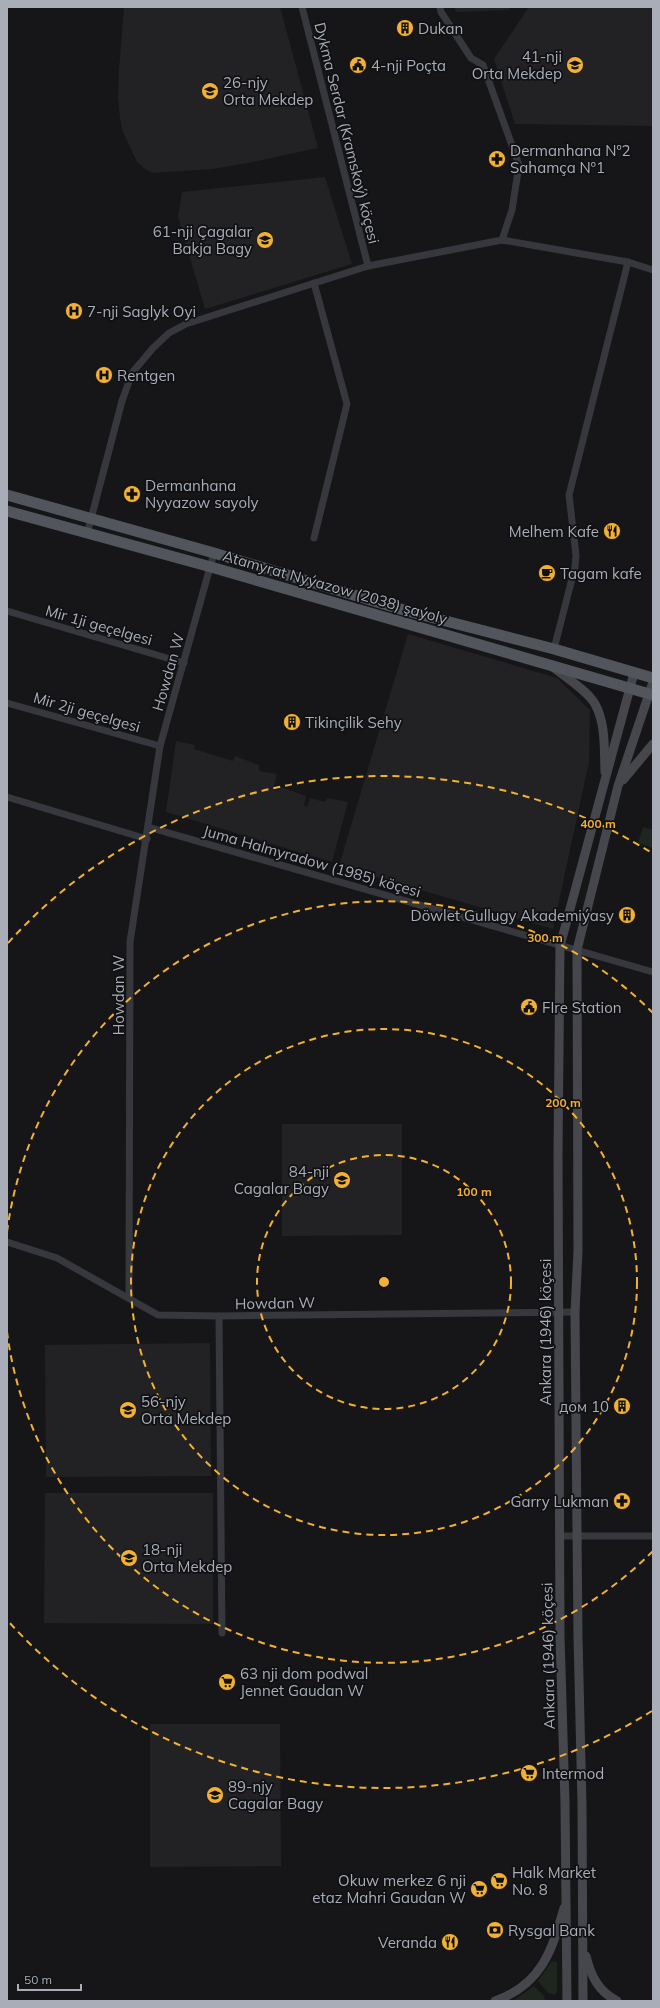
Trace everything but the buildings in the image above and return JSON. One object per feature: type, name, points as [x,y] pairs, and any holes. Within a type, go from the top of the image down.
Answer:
[{"type":"main road","name":"Atamyrat Nyýazow (2038) şaýoly","points":[[7,495],[214,553],[407,611],[554,649],[653,678]]},
{"type":"main road","name":"Atamyrat Nyýazow (2038) şaýoly","points":[[7,511],[87,534],[211,566],[651,694]]},
{"type":"main road","points":[[550,665],[595,703],[601,718],[604,740],[605,782]]},
{"type":"main road","name":"Ankara (1946) köçesi","points":[[567,2001],[567,1897],[560,1636],[558,1112],[560,946],[634,673]]},
{"type":"main road","name":"Ankara (1946) köçesi","points":[[583,2001],[576,1312],[578,1251],[576,1104],[577,950],[618,786],[651,694],[653,682]]},
{"type":"main road","points":[[618,786],[653,744]]},
{"type":"main road","points":[[495,2001],[525,1986],[547,1960],[554,1943],[567,1897]]},
{"type":"main road","points":[[582,1943],[594,1979],[604,1992],[617,2001]]},
{"type":"street","name":"Dykma Serdar (Kramskoý) köçesi","points":[[302,7],[368,266]]},
{"type":"street","points":[[440,7],[441,12],[471,58],[483,65],[519,165],[512,210],[502,240]]},
{"type":"street","points":[[87,534],[122,401],[132,373],[153,348],[169,333],[186,324],[368,266],[502,240],[628,262],[653,270]]},
{"type":"street","points":[[554,649],[575,567],[576,555],[570,495],[628,262]]},
{"type":"street","points":[[314,283],[347,404],[314,538]]},
{"type":"street","name":"Howdan W","points":[[129,1297],[130,942],[160,746],[214,553]]},
{"type":"street","name":"Mir 1ji geçelgesi","points":[[7,611],[184,664]]},
{"type":"street","name":"Mir 2ji geçelgesi","points":[[7,703],[160,746]]},
{"type":"street","points":[[7,798],[146,839]]},
{"type":"street","name":"Juma Halmyradow (1985) köçesi","points":[[148,827],[653,972]]},
{"type":"street","points":[[7,1242],[57,1258],[129,1297],[158,1315],[219,1316]]},
{"type":"street","name":"Howdan W","points":[[222,1633],[219,1316],[576,1312]]},
{"type":"street","points":[[560,1536],[653,1536]]},
{"type":"shaded area","name":"26-njy Orta Mekdep","points":[[124,7],[280,7],[318,148],[213,169],[152,173],[145,169],[137,162],[123,132],[120,118],[118,97]]},
{"type":"shaded area","points":[[454,7],[511,7],[508,10],[456,12]]},
{"type":"shaded area","name":"41-nji Orta Mekdep","points":[[529,7],[653,7],[653,126],[515,124],[494,59]]},
{"type":"shaded area","name":"61-nji Çagalar Bakja Bagy","points":[[325,177],[352,264],[205,309],[178,217],[182,192]]},
{"type":"shaded area","points":[[408,634],[557,678],[590,710],[589,762],[553,929],[339,866]]},
{"type":"shaded area","points":[[176,741],[195,745],[194,749],[233,761],[235,756],[259,765],[259,771],[277,774],[273,790],[279,791],[279,786],[306,796],[304,805],[307,807],[310,798],[325,802],[327,798],[348,802],[332,862],[166,812]]},
{"type":"shaded area","points":[[643,827],[653,830],[653,848],[638,843]]},
{"type":"shaded area","name":"84-nji Cagalar Bagy","points":[[282,1124],[402,1124],[402,1235],[282,1236]]},
{"type":"shaded area","name":"56-njy Orta Mekdep","points":[[210,1343],[211,1476],[46,1477],[45,1345]]},
{"type":"shaded area","name":"18-nji Orta Mekdep","points":[[45,1493],[213,1493],[213,1624],[44,1623]]},
{"type":"shaded area","name":"89-njy Cagalar Bagy","points":[[150,1724],[280,1724],[281,1866],[150,1867]]},
{"type":"shaded area","points":[[552,1961],[557,1962],[557,1992],[555,1995],[548,1993],[538,1981]]},
{"type":"shaded area","points":[[534,1986],[544,1996],[545,2001],[513,2001]]},
{"type":"place","name":"Dukan","points":[[405,28]]},
{"type":"place","name":"4-nji Poçta","points":[[358,65]]},
{"type":"place","name":"41-nji Orta Mekdep","points":[[575,65]]},
{"type":"place","name":"26-njy Orta Mekdep","points":[[210,91]]},
{"type":"place","name":"Dermanhana Nº2 Sahamça Nº1","points":[[497,159]]},
{"type":"place","name":"61-nji Çagalar Bakja Bagy","points":[[265,240]]},
{"type":"place","name":"7-nji Saglyk Oyi","points":[[74,311]]},
{"type":"place","name":"Rentgen","points":[[104,375]]},
{"type":"place","name":"Dermanhana Nyyazow sayoly","points":[[132,494]]},
{"type":"place","name":"Melhem Kafe","points":[[612,531]]},
{"type":"place","name":"Tagam kafe","points":[[547,573]]},
{"type":"place","name":"Tikinçilik Sehy","points":[[292,722]]},
{"type":"place","name":"Döwlet Gullugy Akademiýasy","points":[[627,915]]},
{"type":"place","name":"FIre Station","points":[[529,1007]]},
{"type":"place","name":"84-nji Cagalar Bagy","points":[[342,1180]]},
{"type":"place","name":"дом 10","points":[[622,1406]]},
{"type":"place","name":"56-njy Orta Mekdep","points":[[128,1410]]},
{"type":"place","name":"Garry Lukman","points":[[622,1501]]},
{"type":"place","name":"18-nji Orta Mekdep","points":[[129,1558]]},
{"type":"place","name":"63 nji dom podwal Jennet Gaudan W","points":[[227,1682]]},
{"type":"place","name":"Intermod","points":[[529,1773]]},
{"type":"place","name":"89-njy Cagalar Bagy","points":[[215,1795]]},
{"type":"place","name":"Halk Market No. 8","points":[[499,1881]]},
{"type":"place","name":"Okuw merkez 6 nji etaz Mahri Gaudan W","points":[[479,1889]]},
{"type":"place","name":"Rysgal Bank","points":[[495,1930]]},
{"type":"place","name":"Veranda","points":[[450,1942]]}]
